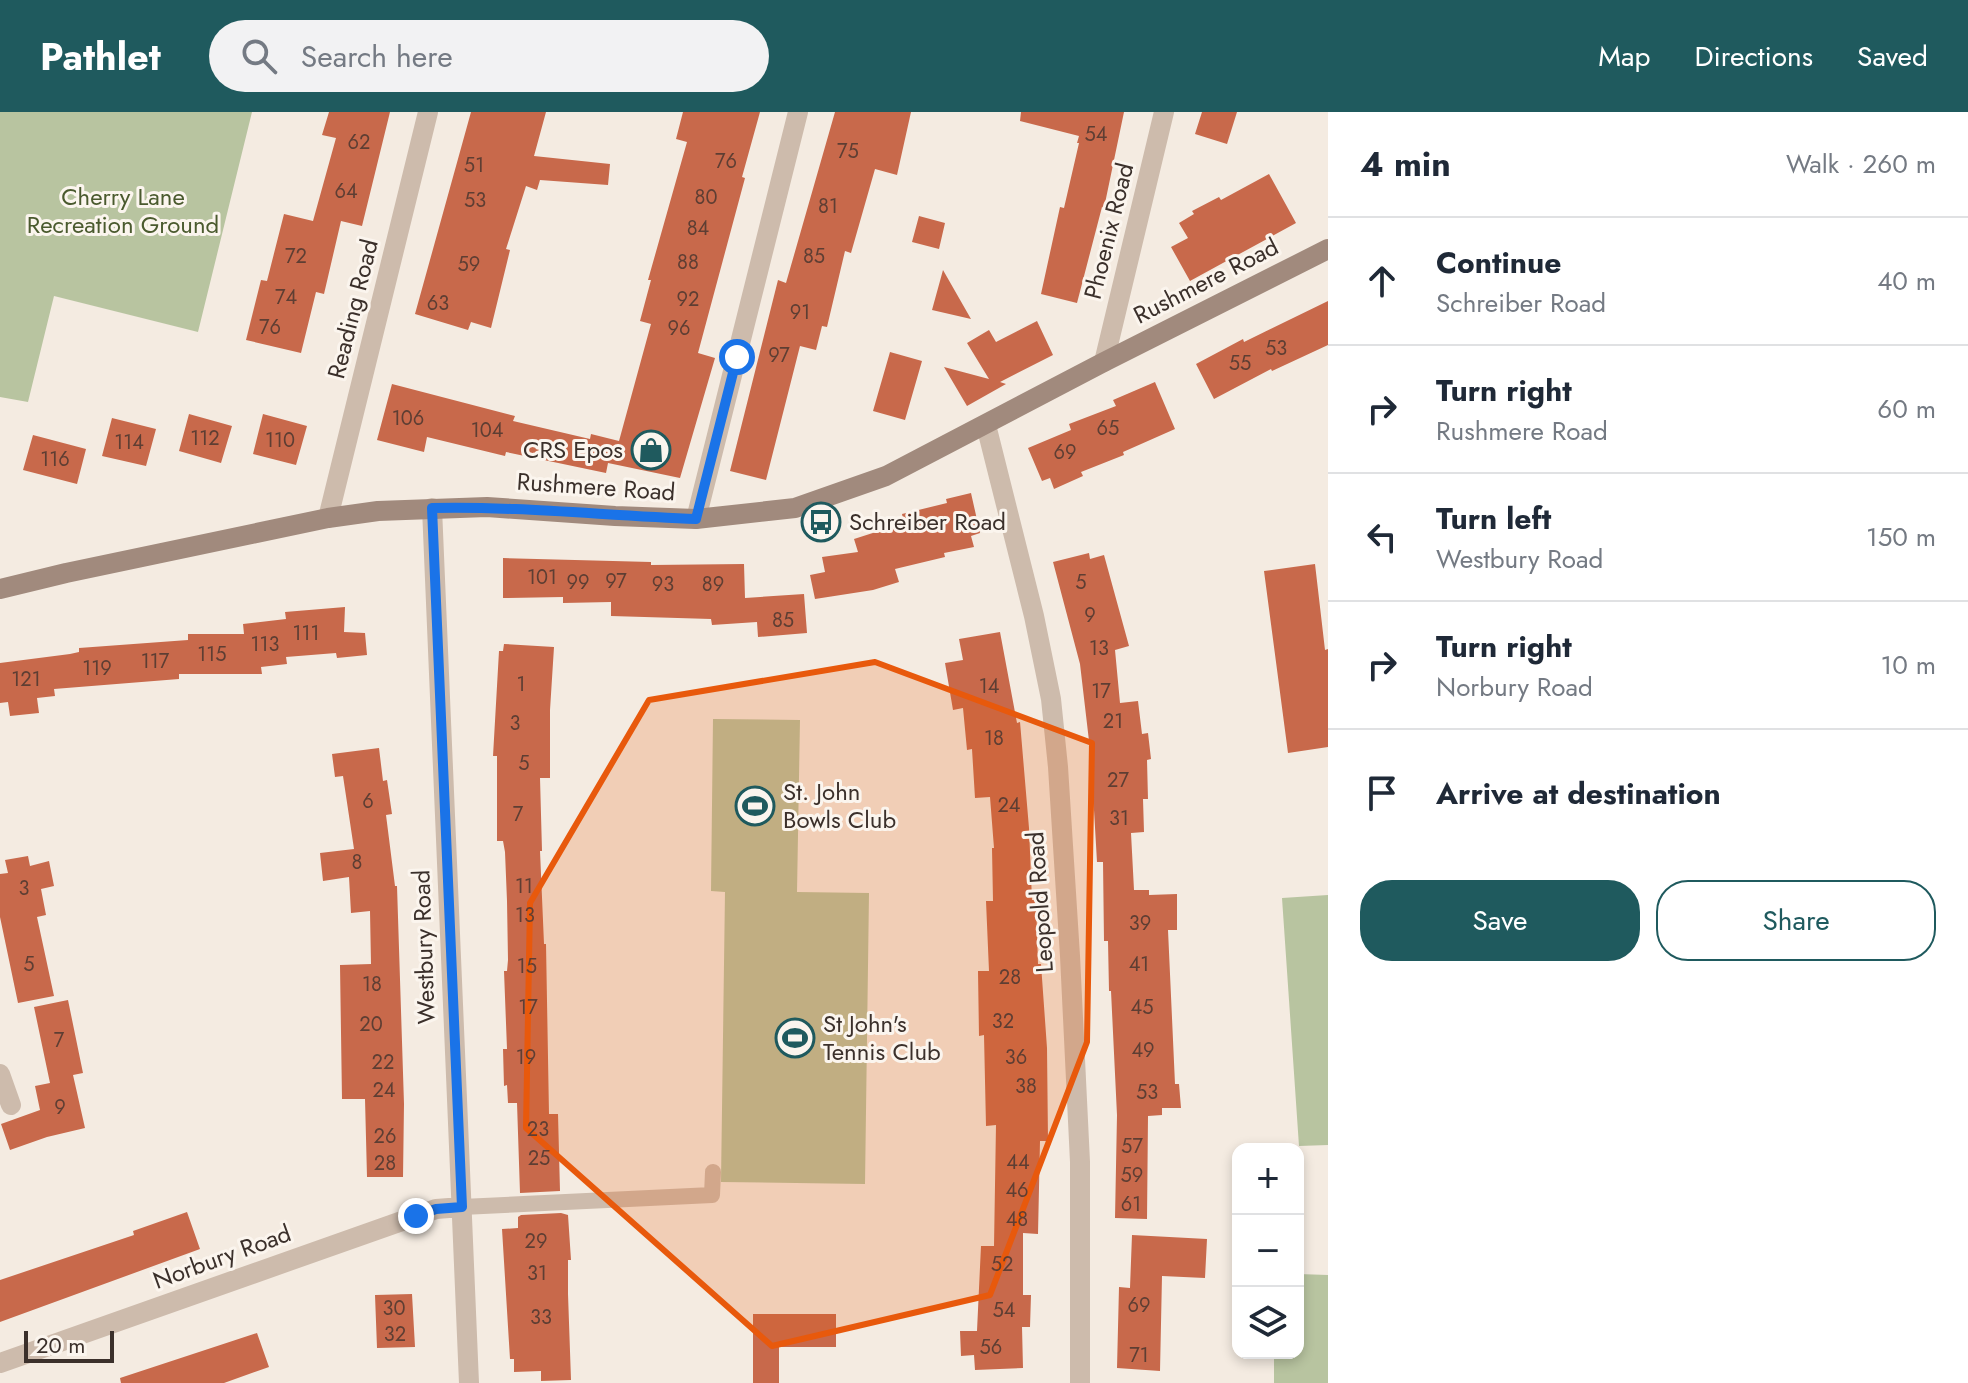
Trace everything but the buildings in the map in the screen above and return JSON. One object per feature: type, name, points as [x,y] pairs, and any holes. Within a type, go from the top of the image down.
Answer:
[{"type":"street","name":"Reading Road","points":[[328,518],[428,112]]},
{"type":"street","points":[[696,519],[798,112]]},
{"type":"street","name":"Phoenix Road","points":[[1104,362],[1164,112]]},
{"type":"street","name":"Rushmere Road","points":[[0,589],[328,518],[432,508],[529,508],[696,519],[770,512],[823,500],[886,476],[1328,249]]},
{"type":"street","name":"Leopold Road","points":[[986,425],[1034,616],[1051,699],[1058,767],[1080,1162],[1080,1383]]},
{"type":"street","name":"Westbury Road","points":[[432,508],[469,1383]]},
{"type":"street","points":[[0,1074],[11,1105]]},
{"type":"street","name":"Norbury Road","points":[[0,1363],[436,1209],[462,1207]]},
{"type":"lane","points":[[462,1207],[712,1195],[713,1172]]},
{"type":"highlighted area","points":[[875,662],[1092,743],[1087,1042],[990,1295],[772,1346],[526,1128],[530,903],[649,700]]},
{"type":"green space","name":"Cherry Lane Recreation Ground","points":[[0,112],[252,112],[198,332],[54,296],[28,402],[0,397]]},
{"type":"green space","name":"St John's Tennis Club","points":[[713,719],[800,720],[797,892],[869,893],[865,1184],[721,1182],[725,892],[711,891]]},
{"type":"green space","points":[[1328,895],[1328,1145],[1304,1146],[1304,1143],[1299,1143],[1282,898]]},
{"type":"green space","points":[[1304,1274],[1328,1275],[1328,1383],[1274,1383],[1274,1359],[1304,1359]]},
{"type":"place","name":"CRS Epos","points":[[651,450]]},
{"type":"place","name":"Schreiber Road","points":[[821,522]]},
{"type":"place","name":"St. John Bowls Club","points":[[755,806]]},
{"type":"place","name":"St John's Tennis Club","points":[[795,1038]]},
{"type":"route","points":[[416,1216],[436,1209],[462,1207],[432,508],[529,508],[696,519],[737,357]]}]
